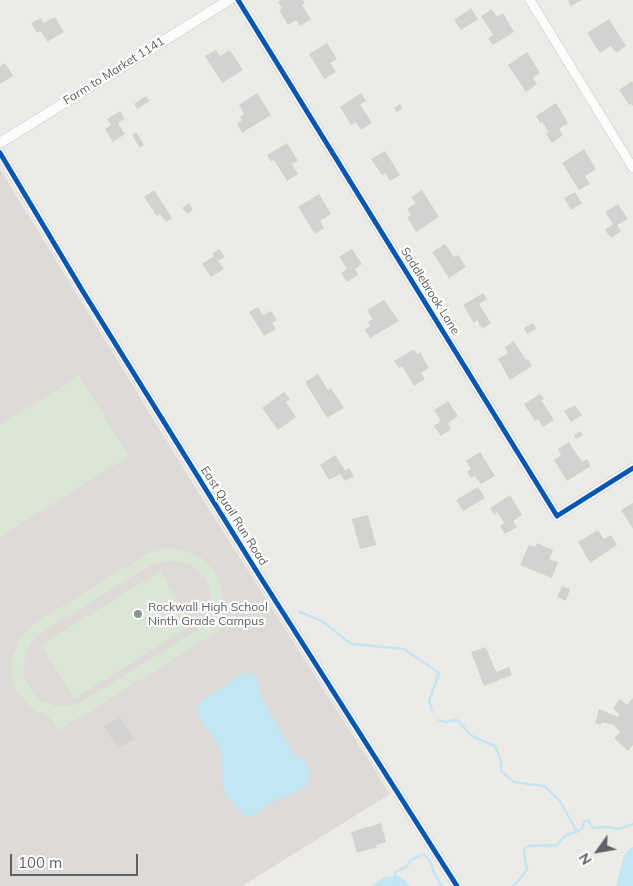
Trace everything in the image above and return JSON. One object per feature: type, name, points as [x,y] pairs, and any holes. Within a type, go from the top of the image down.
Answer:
[{"type":"street","name":"Farm to Market 1141","points":[[0,143],[229,0]]},
{"type":"street","name":"Saddlebrook Lane","points":[[238,0],[557,516],[633,468]]},
{"type":"street","points":[[530,0],[633,168]]},
{"type":"street","name":"East Quail Run Road","points":[[0,153],[92,307],[259,576],[457,886]]},
{"type":"shaded area","name":"Rockwall High School Ninth Grade Campus","points":[[0,169],[200,495],[390,794],[242,886],[0,886]]},
{"type":"green space","points":[[79,376],[129,456],[0,537],[0,425]]},
{"type":"green space","points":[[172,548],[192,553],[203,559],[214,571],[221,587],[222,609],[231,623],[58,731],[49,717],[29,706],[16,689],[11,674],[12,658],[21,637],[32,625],[147,554]],"holes":[[[179,561],[193,566],[205,579],[209,588],[211,596],[209,611],[197,630],[80,703],[68,706],[55,706],[41,701],[35,696],[25,680],[23,672],[26,651],[38,635],[152,564]]]},
{"type":"green space","points":[[160,571],[193,624],[74,699],[41,645]]},
{"type":"water","points":[[242,673],[255,675],[260,694],[269,712],[294,753],[305,761],[310,773],[306,786],[290,796],[277,799],[254,815],[247,816],[236,809],[223,789],[221,751],[215,739],[200,720],[197,708],[200,702]]},
{"type":"water","points":[[633,847],[633,886],[616,886],[624,855]]},
{"type":"water","points":[[399,876],[410,886],[372,886],[384,877]]},
{"type":"building","points":[[281,0],[303,0],[305,3],[302,5],[311,19],[300,26],[296,20],[288,25],[279,10],[282,8],[278,2]]},
{"type":"building","points":[[568,0],[582,0],[571,6]]},
{"type":"building","points":[[471,8],[478,19],[461,30],[454,20]]},
{"type":"building","points":[[492,9],[497,17],[503,13],[514,32],[493,45],[488,38],[493,35],[481,16]]},
{"type":"building","points":[[55,17],[64,32],[47,42],[41,31],[37,33],[31,23],[41,18],[44,23]]},
{"type":"building","points":[[609,19],[626,46],[616,53],[611,46],[600,53],[587,33]]},
{"type":"building","points":[[327,43],[337,59],[330,63],[336,72],[324,79],[309,54]]},
{"type":"building","points":[[216,50],[220,56],[230,50],[243,70],[222,83],[205,56]]},
{"type":"building","points":[[527,52],[540,73],[533,78],[537,84],[526,92],[508,65]]},
{"type":"building","points":[[5,63],[13,76],[0,84],[0,66]]},
{"type":"building","points":[[632,81],[633,106],[629,105],[619,90]]},
{"type":"building","points":[[257,93],[271,115],[242,133],[237,124],[242,120],[240,116],[244,114],[239,105]]},
{"type":"building","points":[[361,93],[366,101],[360,104],[372,123],[361,130],[356,122],[351,125],[340,107]]},
{"type":"building","points":[[146,96],[150,101],[137,109],[134,104]]},
{"type":"building","points":[[556,103],[568,123],[559,129],[563,135],[552,143],[546,134],[549,132],[536,116]]},
{"type":"building","points":[[400,104],[403,108],[397,112],[394,108]]},
{"type":"building","points":[[120,111],[125,119],[118,123],[125,134],[113,142],[105,129],[111,125],[107,119]]},
{"type":"building","points":[[136,132],[144,145],[140,148],[132,135]]},
{"type":"building","points":[[287,143],[298,161],[292,164],[298,174],[287,181],[274,160],[271,162],[267,155]]},
{"type":"building","points":[[584,149],[596,169],[585,176],[590,184],[579,190],[562,163]]},
{"type":"building","points":[[385,151],[400,175],[390,181],[385,173],[382,175],[371,159]]},
{"type":"building","points":[[154,190],[172,218],[166,222],[160,214],[157,216],[144,197]]},
{"type":"building","points":[[422,190],[439,217],[416,232],[407,217],[411,215],[407,209],[416,203],[411,197]]},
{"type":"building","points":[[575,192],[582,203],[571,210],[564,198]]},
{"type":"building","points":[[319,194],[331,214],[320,221],[324,228],[315,234],[298,207]]},
{"type":"building","points":[[189,203],[193,210],[187,214],[182,208]]},
{"type":"building","points":[[618,204],[628,219],[617,225],[621,231],[611,238],[605,230],[613,224],[605,212]]},
{"type":"building","points":[[445,244],[454,257],[458,255],[466,267],[449,278],[432,252]]},
{"type":"building","points":[[219,249],[225,257],[218,261],[224,269],[211,277],[202,264],[214,256],[212,254]]},
{"type":"building","points":[[352,249],[362,264],[355,269],[358,275],[347,282],[341,273],[347,269],[339,257]]},
{"type":"building","points":[[483,293],[487,299],[479,304],[491,323],[482,329],[477,320],[474,323],[463,305]]},
{"type":"building","points":[[384,300],[399,321],[370,338],[365,330],[370,326],[368,322],[373,319],[367,310]]},
{"type":"building","points":[[258,307],[263,315],[271,311],[277,320],[272,323],[276,329],[264,336],[249,312]]},
{"type":"building","points":[[533,323],[536,329],[527,334],[524,328]]},
{"type":"building","points":[[514,341],[532,366],[510,380],[498,359],[508,353],[505,347]]},
{"type":"building","points":[[414,349],[417,354],[420,352],[429,368],[421,373],[425,379],[414,386],[402,366],[399,368],[394,361]]},
{"type":"building","points":[[318,374],[328,390],[331,388],[344,408],[327,418],[305,382]]},
{"type":"building","points":[[284,392],[290,399],[286,402],[296,417],[278,430],[262,408]]},
{"type":"building","points":[[540,394],[544,399],[541,400],[554,420],[543,427],[538,419],[535,421],[524,404]]},
{"type":"building","points":[[448,401],[458,416],[448,423],[451,429],[441,436],[434,426],[441,421],[434,410]]},
{"type":"building","points":[[575,405],[582,415],[571,422],[564,411]]},
{"type":"building","points":[[580,431],[583,435],[576,439],[574,435]]},
{"type":"building","points":[[569,442],[582,462],[587,459],[591,466],[567,481],[554,460],[561,455],[558,449]]},
{"type":"building","points":[[480,452],[495,476],[481,484],[475,476],[471,478],[467,472],[471,469],[466,461]]},
{"type":"building","points":[[335,455],[345,470],[349,468],[354,476],[345,481],[340,474],[329,480],[320,465]]},
{"type":"building","points":[[478,487],[485,498],[463,511],[456,500]]},
{"type":"building","points":[[510,495],[522,515],[513,521],[517,527],[505,534],[500,526],[504,523],[497,512],[494,515],[490,508]]},
{"type":"building","points":[[633,503],[633,529],[621,510]]},
{"type":"building","points":[[368,515],[376,545],[360,549],[352,519]]},
{"type":"building","points":[[598,530],[604,539],[611,535],[617,545],[590,563],[578,542]]},
{"type":"building","points":[[537,543],[553,550],[549,559],[558,562],[552,578],[520,565],[529,545],[535,547]]},
{"type":"building","points":[[562,586],[570,589],[566,601],[557,597]]},
{"type":"building","points":[[486,647],[496,672],[509,667],[512,675],[484,686],[471,652]]},
{"type":"building","points":[[633,698],[633,745],[628,751],[614,738],[620,732],[614,725],[602,722],[601,725],[595,723],[599,709],[618,717],[620,715],[613,708],[620,699],[627,705]]},
{"type":"building","points":[[120,717],[134,739],[118,748],[104,727]]},
{"type":"building","points":[[381,823],[386,842],[357,853],[351,832]]},
{"type":"waterway","points":[[300,612],[322,621],[351,644],[404,649],[439,673],[429,701],[432,710]]},
{"type":"waterway","points":[[439,720],[446,722],[457,720],[472,736],[495,746],[501,761],[501,771],[514,782],[544,786],[560,801],[577,832]]},
{"type":"waterway","points":[[513,886],[527,870],[524,852],[528,846],[557,845],[565,836],[582,829],[584,822],[588,820],[593,828],[608,827],[619,829],[633,824]]},
{"type":"waterway","points":[[394,886],[395,872],[406,867],[411,860],[424,854],[430,861],[434,873],[442,886]]},
{"type":"cycle path","points":[[238,0],[557,516],[633,468]]},
{"type":"cycle path","points":[[0,153],[82,290],[259,575],[457,886]]},
{"type":"place","name":"Rockwall High School Ninth Grade Campus","points":[[138,614]]}]
